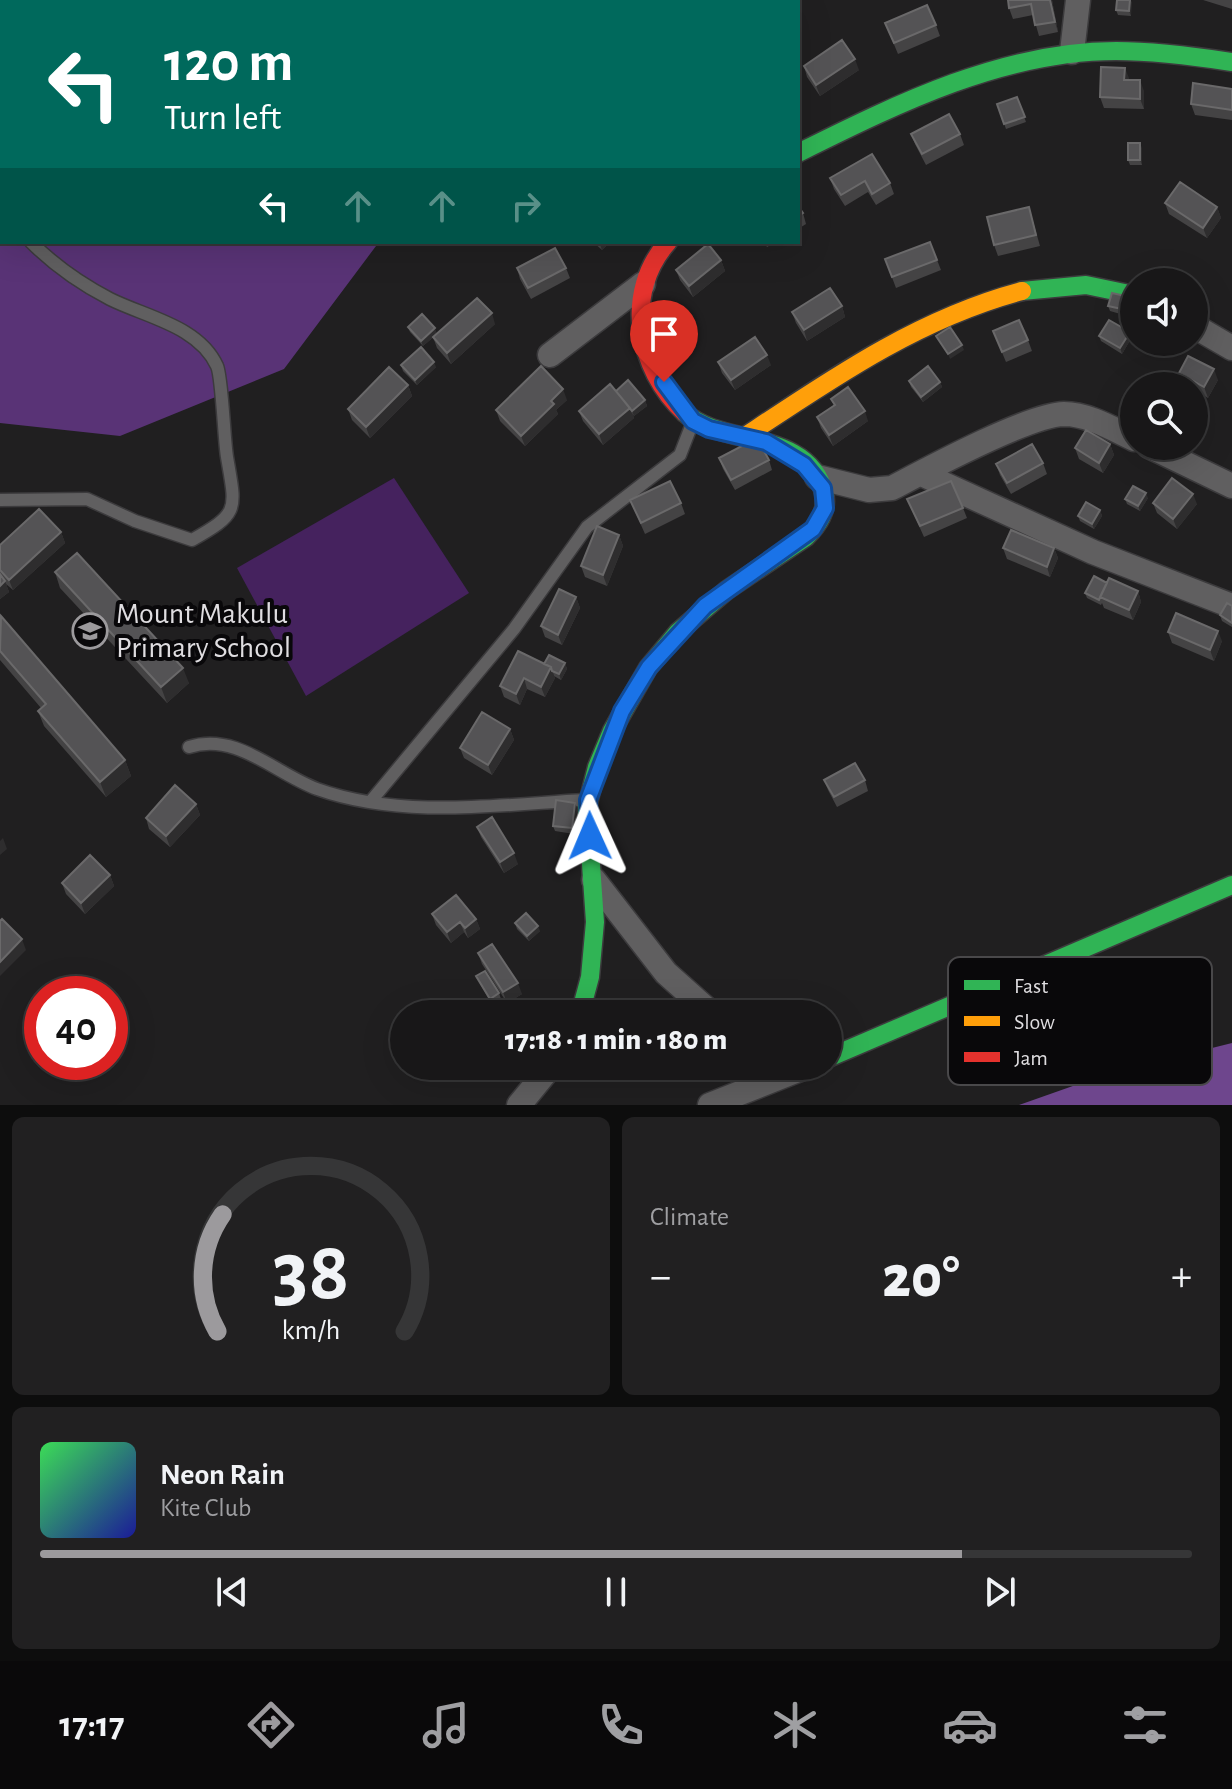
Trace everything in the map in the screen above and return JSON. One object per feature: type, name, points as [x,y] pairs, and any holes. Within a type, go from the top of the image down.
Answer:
[{"type":"street","points":[[1072,52],[1078,0]]},
{"type":"street","points":[[800,152],[963,77],[1020,60],[1072,52],[1162,51],[1232,62]]},
{"type":"street","points":[[666,244],[649,265],[638,312],[641,336],[664,382],[693,421],[709,429],[759,433],[817,477],[882,491],[1020,426],[1061,414],[1087,418],[1120,433]]},
{"type":"street","points":[[550,355],[643,284]]},
{"type":"street","points":[[759,433],[880,349],[1011,291],[1067,284],[1120,290]]},
{"type":"street","points":[[1208,334],[1232,348]]},
{"type":"street","points":[[1178,460],[1232,486]]},
{"type":"street","points":[[922,474],[1093,552],[1232,606]]},
{"type":"street","points":[[817,477],[823,488],[825,508]]},
{"type":"street","points":[[583,1000],[595,953],[588,800],[622,711],[649,667],[705,606],[813,529],[825,508],[853,487]]},
{"type":"street","points":[[594,880],[658,964],[697,1000]]},
{"type":"street","points":[[1064,957],[1232,885]]},
{"type":"street","points":[[842,1052],[948,1007]]},
{"type":"street","points":[[519,1105],[540,1080]]},
{"type":"street","points":[[710,1105],[768,1080]]},
{"type":"lane","points":[[0,500],[87,499],[135,521],[192,540],[224,522],[233,506],[221,417],[219,369],[205,345],[171,325],[110,299],[53,263],[33,244]]},
{"type":"lane","points":[[371,801],[514,629],[587,527],[680,455],[693,421]]},
{"type":"lane","points":[[189,747],[207,741],[226,743],[317,789],[371,801],[451,808],[588,800]]},
{"type":"shaded area","points":[[0,244],[378,244],[284,369],[120,436],[0,423]]},
{"type":"shaded area","points":[[394,478],[469,593],[306,696],[237,568]]},
{"type":"shaded area","points":[[1232,1043],[1232,1105],[1019,1105],[1076,1085],[1212,1085],[1212,1048]]},
{"type":"building","points":[[1008,0],[1050,0],[1055,22],[1035,25],[1031,4],[1009,8]]},
{"type":"building","points":[[1117,0],[1130,0],[1129,11],[1116,10]]},
{"type":"building","points":[[927,5],[936,25],[894,43],[885,23]]},
{"type":"building","points":[[842,40],[855,59],[816,85],[804,66]]},
{"type":"building","points":[[1101,67],[1125,68],[1124,80],[1140,80],[1140,99],[1100,97]]},
{"type":"building","points":[[1193,83],[1232,89],[1232,110],[1191,104]]},
{"type":"building","points":[[1017,97],[1025,117],[1004,124],[997,104]]},
{"type":"building","points":[[949,114],[960,134],[922,154],[911,134]]},
{"type":"building","points":[[1128,143],[1140,143],[1140,160],[1128,160]]},
{"type":"building","points":[[872,154],[890,183],[872,194],[865,181],[841,195],[830,178]]},
{"type":"building","points":[[1180,182],[1217,207],[1203,228],[1165,203]]},
{"type":"building","points":[[1029,207],[1036,235],[994,245],[987,217]]},
{"type":"building","points":[[930,242],[937,260],[892,277],[885,259]]},
{"type":"building","points":[[708,244],[721,260],[689,286],[676,270]]},
{"type":"building","points":[[555,248],[566,268],[528,288],[517,268]]},
{"type":"building","points":[[830,288],[842,306],[804,330],[792,312]]},
{"type":"building","points":[[1112,293],[1120,295],[1120,309],[1108,306]]},
{"type":"building","points":[[477,298],[492,313],[447,353],[433,337]]},
{"type":"building","points":[[422,314],[435,328],[421,341],[408,327]]},
{"type":"building","points":[[1019,320],[1028,340],[1002,352],[993,331]]},
{"type":"building","points":[[1109,320],[1120,326],[1120,348],[1099,336]]},
{"type":"building","points":[[950,327],[962,345],[948,354],[936,336]]},
{"type":"building","points":[[755,337],[767,355],[731,380],[718,362]]},
{"type":"building","points":[[421,347],[434,362],[415,380],[401,365]]},
{"type":"building","points":[[1188,356],[1214,369],[1208,380],[1208,372],[1180,372]]},
{"type":"building","points":[[541,366],[563,389],[551,401],[554,404],[521,436],[496,410]]},
{"type":"building","points":[[928,366],[940,382],[921,397],[909,381]]},
{"type":"building","points":[[389,367],[408,385],[366,427],[348,409]]},
{"type":"building","points":[[628,380],[645,400],[632,411],[616,391]]},
{"type":"building","points":[[610,384],[630,408],[599,434],[579,411]]},
{"type":"building","points":[[848,387],[865,411],[829,435],[817,417],[835,405],[831,399]]},
{"type":"building","points":[[1086,430],[1110,444],[1099,463],[1075,448]]},
{"type":"building","points":[[757,438],[769,460],[731,480],[719,458]]},
{"type":"building","points":[[1032,444],[1043,463],[1007,483],[996,464]]},
{"type":"building","points":[[1172,478],[1193,494],[1173,519],[1153,503]]},
{"type":"building","points":[[670,481],[681,503],[641,523],[630,500]]},
{"type":"building","points":[[951,481],[963,508],[920,526],[907,499]]},
{"type":"building","points":[[1133,486],[1146,493],[1138,506],[1125,499]]},
{"type":"building","points":[[1086,502],[1100,510],[1092,524],[1078,516]]},
{"type":"building","points":[[39,509],[61,532],[9,580],[0,570],[0,545]]},
{"type":"building","points":[[597,526],[619,535],[603,575],[581,566]]},
{"type":"building","points":[[1011,530],[1054,548],[1047,567],[1003,548]]},
{"type":"building","points":[[77,553],[183,668],[161,687],[55,572]]},
{"type":"building","points":[[1094,576],[1107,583],[1099,600],[1085,593]]},
{"type":"building","points":[[1109,578],[1138,591],[1129,610],[1100,597]]},
{"type":"building","points":[[559,589],[576,597],[558,635],[541,626]]},
{"type":"building","points":[[1227,603],[1232,606],[1232,623],[1220,615]]},
{"type":"building","points":[[1176,613],[1218,631],[1210,650],[1168,632]]},
{"type":"building","points":[[1,616],[125,760],[100,782],[38,711],[46,704],[0,651]]},
{"type":"building","points":[[518,651],[551,667],[541,687],[524,678],[516,694],[500,686]]},
{"type":"building","points":[[549,655],[565,663],[559,674],[544,664]]},
{"type":"building","points":[[482,712],[510,729],[488,765],[460,748]]},
{"type":"building","points":[[855,763],[865,780],[834,797],[824,780]]},
{"type":"building","points":[[175,785],[196,804],[166,836],[146,818]]},
{"type":"building","points":[[556,800],[575,803],[572,828],[553,826]]},
{"type":"building","points":[[492,817],[514,853],[500,862],[477,827]]},
{"type":"building","points":[[90,855],[110,875],[81,903],[62,883]]},
{"type":"building","points":[[456,895],[476,919],[465,928],[460,922],[447,932],[432,914]]},
{"type":"building","points":[[526,913],[538,926],[527,936],[515,923]]},
{"type":"building","points":[[2,919],[22,939],[0,962],[0,921]]},
{"type":"building","points":[[492,944],[518,983],[503,992],[478,953]]},
{"type":"building","points":[[485,971],[499,993],[490,999],[476,976]]},
{"type":"traffic: fast","points":[[800,152],[912,99],[992,70],[1033,60],[1074,53],[1116,51],[1174,54],[1232,62]]},
{"type":"traffic: fast","points":[[1022,291],[1086,285],[1120,292]]},
{"type":"traffic: fast","points":[[584,1000],[590,977],[595,922],[587,807],[597,767],[612,731],[648,668],[678,632],[727,590],[806,537],[818,523],[825,506],[824,493],[815,473],[801,458],[763,442],[701,424],[685,413]]},
{"type":"traffic: fast","points":[[1064,957],[1232,885]]},
{"type":"traffic: fast","points":[[842,1052],[948,1007]]},
{"type":"traffic: slow","points":[[747,435],[845,371],[913,333],[984,303],[1022,291]]},
{"type":"traffic: jam","points":[[667,244],[654,262],[645,284],[641,306],[642,330],[656,375],[685,413]]},
{"type":"place","name":"Mount Makulu Primary School","points":[[90,631]]},
{"type":"route","points":[[590,836],[588,800],[622,711],[649,667],[705,606],[813,529],[825,508],[823,488],[804,465],[766,442],[747,435],[709,429],[693,421],[664,382]]}]
